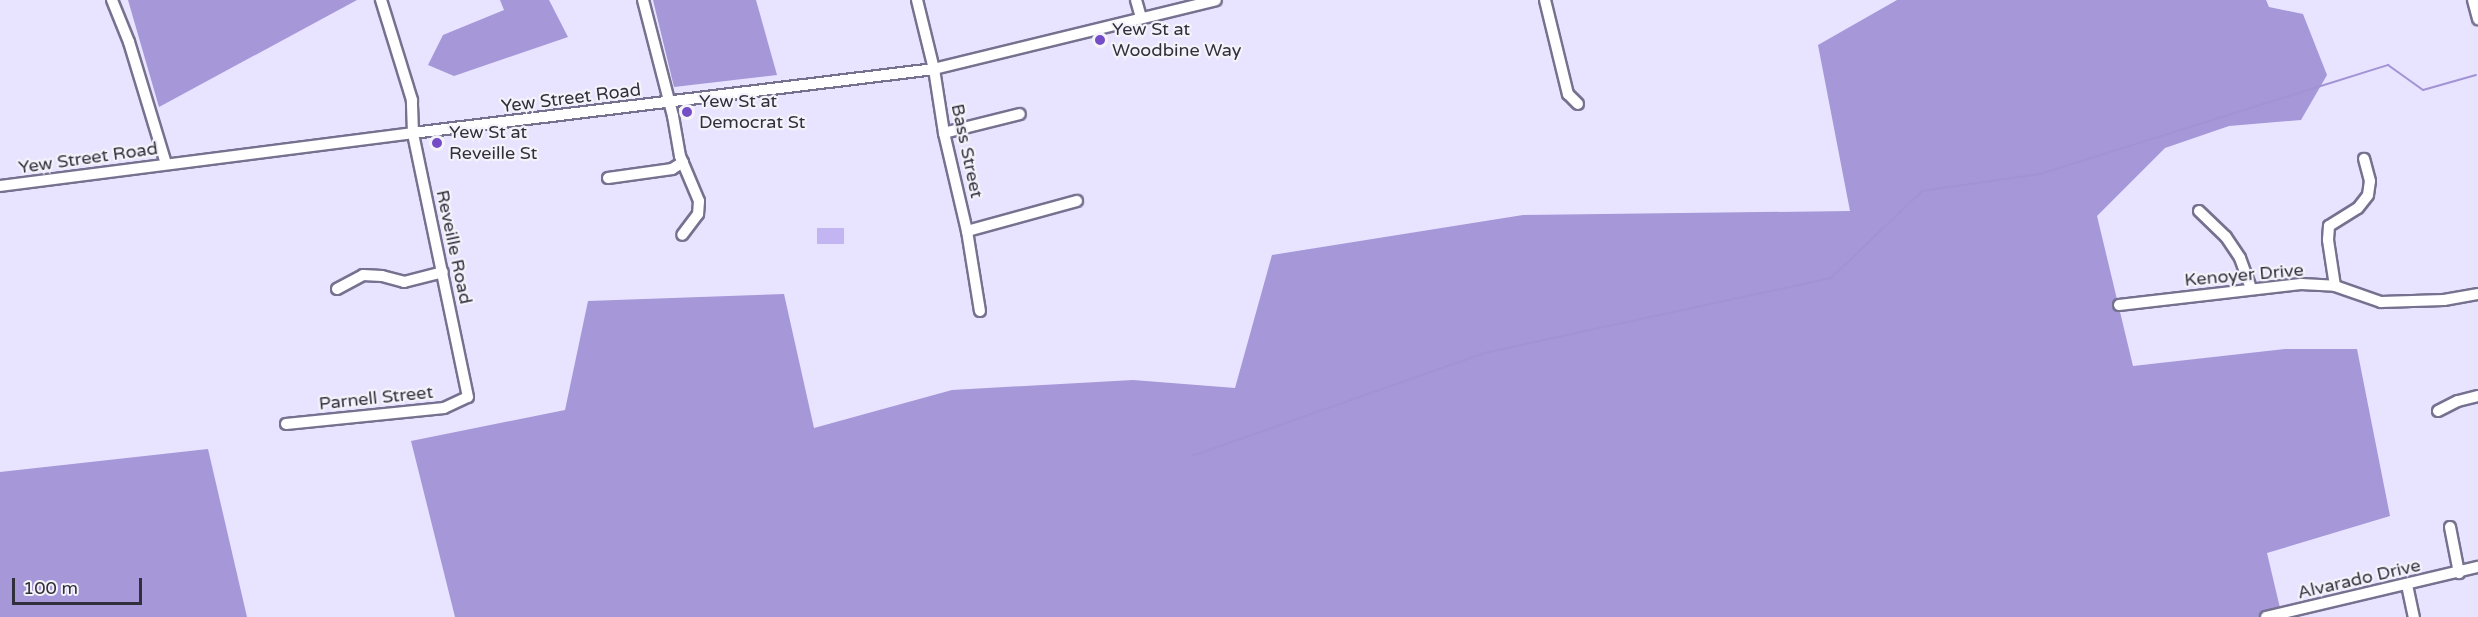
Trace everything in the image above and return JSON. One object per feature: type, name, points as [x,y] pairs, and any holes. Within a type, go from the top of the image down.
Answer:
[{"type":"street","points":[[112,0],[129,42],[166,164]]},
{"type":"street","name":"Reveille Road","points":[[381,0],[412,100],[413,133],[468,397]]},
{"type":"street","points":[[643,0],[683,162],[699,201],[698,214],[682,235]]},
{"type":"street","name":"Bass Street","points":[[917,0],[934,69],[944,133],[967,231],[980,310]]},
{"type":"street","points":[[1136,0],[1141,18]]},
{"type":"street","name":"Yew Street Road","points":[[0,186],[934,69],[1216,0]]},
{"type":"street","points":[[1545,0],[1568,94],[1578,104]]},
{"type":"street","points":[[2473,0],[2478,19]]},
{"type":"street","points":[[944,133],[1020,114]]},
{"type":"street","points":[[2335,286],[2329,249],[2329,226],[2358,208],[2368,195],[2370,181],[2364,159]]},
{"type":"street","points":[[608,178],[672,170],[683,162]]},
{"type":"street","points":[[967,231],[1077,201]]},
{"type":"street","points":[[2199,211],[2226,237],[2240,258],[2251,288]]},
{"type":"street","points":[[337,289],[363,275],[382,276],[404,282],[443,272]]},
{"type":"street","name":"Kenoyer Drive","points":[[2119,305],[2301,284],[2335,286],[2381,302],[2444,300],[2478,294]]},
{"type":"street","points":[[2438,411],[2458,401],[2478,396]]},
{"type":"street","name":"Parnell Street","points":[[286,424],[444,408],[468,397]]},
{"type":"street","points":[[2450,527],[2459,573]]},
{"type":"street","name":"Alvarado Drive","points":[[2266,617],[2478,567]]},
{"type":"street","points":[[2407,585],[2414,617]]},
{"type":"shaded area","points":[[128,0],[357,0],[159,107]]},
{"type":"shaded area","points":[[500,0],[549,0],[568,37],[454,76],[428,65],[443,35],[504,10]]},
{"type":"shaded area","points":[[653,0],[756,0],[777,75],[674,87]]},
{"type":"shaded area","points":[[1897,0],[2266,0],[2269,7],[2303,14],[2327,75],[2301,120],[2229,126],[2165,148],[2097,216],[2133,366],[2285,349],[2357,349],[2390,516],[2267,553],[2280,608],[2271,617],[455,617],[411,441],[565,410],[588,301],[784,294],[814,428],[952,390],[1133,380],[1235,388],[1272,255],[1523,215],[1850,211],[1818,45]]},
{"type":"shaded area","points":[[817,228],[844,228],[844,244],[817,244]]},
{"type":"shaded area","points":[[208,449],[247,617],[0,617],[0,472]]},
{"type":"waterway","points":[[1192,456],[1484,353],[1831,278],[1922,191],[2040,174],[2388,65],[2423,90],[2476,75]]},
{"type":"place","name":"Yew St at Woodbine Way","points":[[1100,40]]},
{"type":"place","name":"Yew St at Democrat St","points":[[687,112]]},
{"type":"place","name":"Yew St at Reveille St","points":[[437,143]]}]
